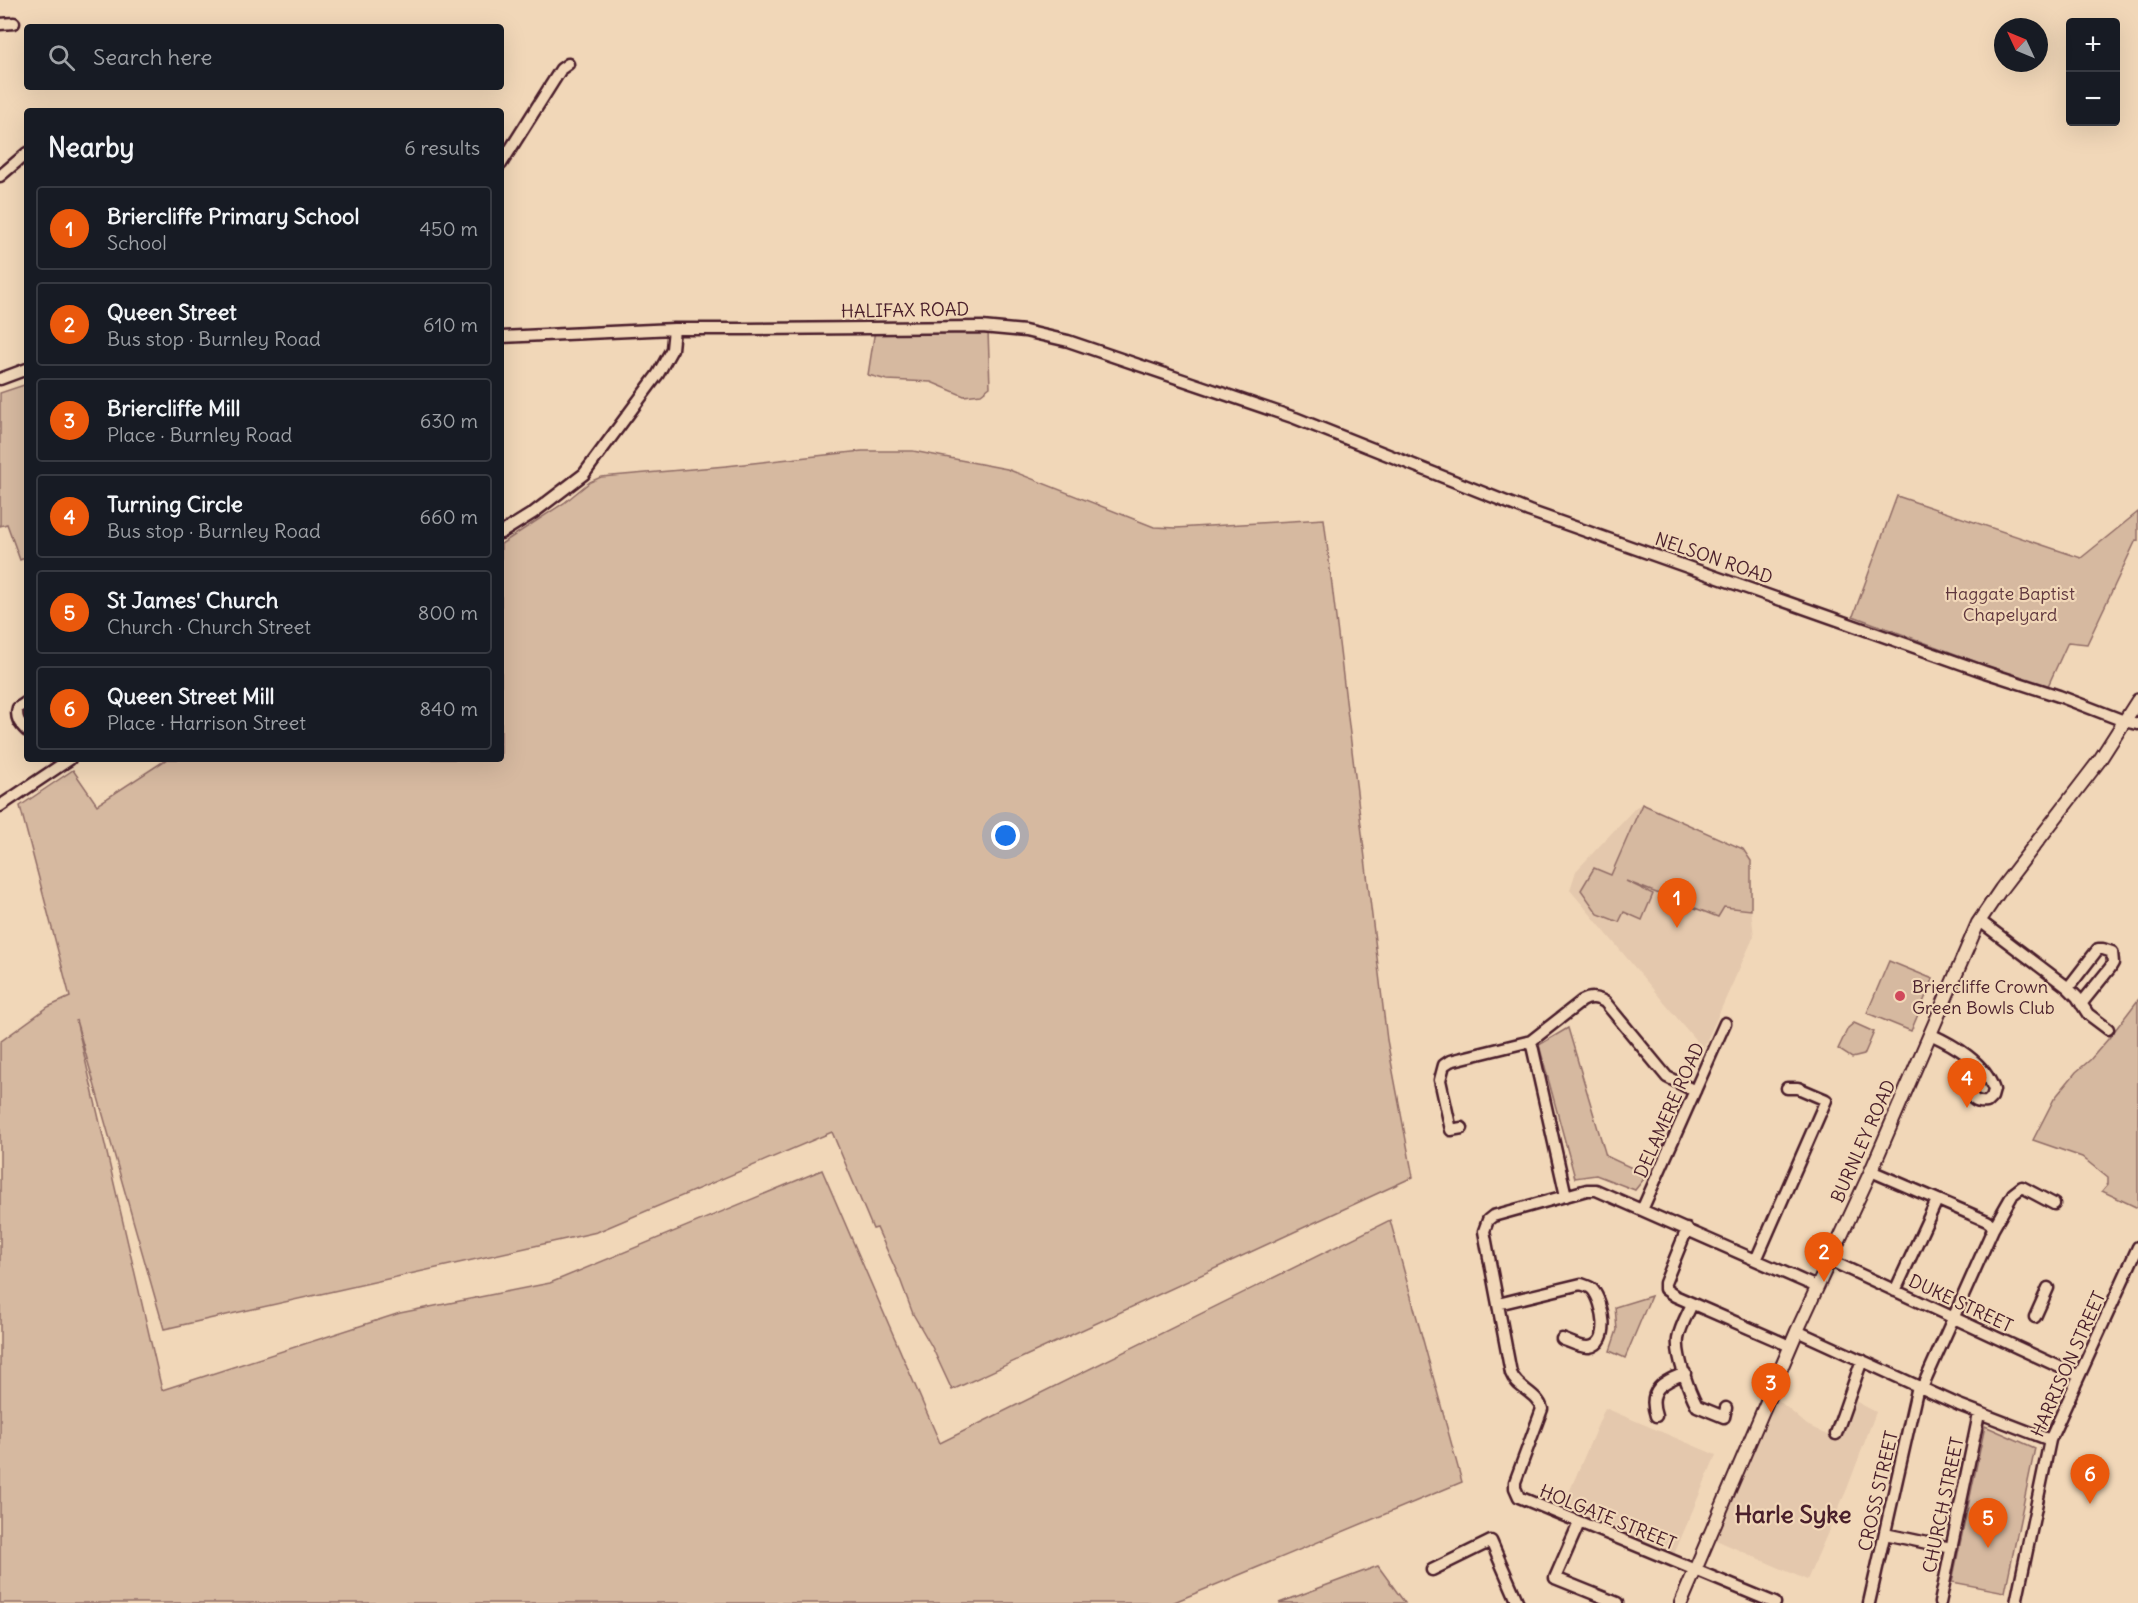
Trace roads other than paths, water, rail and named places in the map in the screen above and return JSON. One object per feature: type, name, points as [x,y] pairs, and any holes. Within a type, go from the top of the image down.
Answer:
[{"type":"street","points":[[0,24],[14,23]]},
{"type":"street","points":[[504,159],[561,69],[568,64]]},
{"type":"street","points":[[0,176],[24,156]]},
{"type":"street","name":"HALIFAX ROAD","points":[[504,337],[674,329],[982,327],[1025,331],[1068,341],[1295,418]]},
{"type":"street","points":[[504,531],[534,513],[584,474],[658,374],[672,349],[674,329]]},
{"type":"street","points":[[0,378],[24,370]]},
{"type":"street","name":"NELSON ROAD","points":[[1295,418],[1529,512],[2138,724]]},
{"type":"street","points":[[2124,721],[2138,700]]},
{"type":"street","points":[[24,704],[18,708],[16,714],[24,728]]},
{"type":"street","name":"BURNLEY ROAD","points":[[1681,1603],[1790,1346],[1871,1171],[1980,921],[2001,889],[2099,761],[2124,721]]},
{"type":"street","points":[[0,806],[64,762]]},
{"type":"street","points":[[1980,921],[2068,988],[2088,1014],[2108,1029]]},
{"type":"street","points":[[2068,988],[2098,949],[2112,952],[2113,963],[2082,1004]]},
{"type":"street","points":[[1452,1130],[1440,1080],[1444,1065],[1450,1061],[1531,1041],[1589,998],[1605,1002],[1667,1077],[1695,1092]]},
{"type":"street","name":"DELAMERE ROAD","points":[[1642,1210],[1725,1023]]},
{"type":"street","points":[[1930,1034],[1961,1050],[1972,1060]]},
{"type":"street","points":[[1531,1041],[1566,1196]]},
{"type":"street","points":[[1756,1260],[1826,1100],[1798,1088],[1787,1088]]},
{"type":"street","points":[[1871,1171],[1992,1227]]},
{"type":"street","name":"CROSS STREET","points":[[1869,1603],[1920,1387],[1992,1227],[2013,1194],[2022,1187],[2054,1204]]},
{"type":"street","points":[[1562,1339],[1585,1347],[1593,1347],[1599,1343],[1604,1334],[1604,1326],[1597,1296],[1589,1287],[1581,1284],[1498,1304],[1484,1231],[1488,1220],[1493,1216],[1596,1190],[1817,1287]]},
{"type":"street","points":[[1895,1291],[1936,1200]]},
{"type":"street","points":[[1687,1229],[1665,1283],[1665,1289],[1692,1304],[1790,1346]]},
{"type":"street","name":"HARRISON STREET","points":[[2016,1603],[2050,1440],[2138,1247]]},
{"type":"street","name":"DUKE STREET","points":[[1829,1260],[2079,1376]]},
{"type":"street","points":[[2035,1317],[2048,1288]]},
{"type":"street","name":"HOLGATE STREET","points":[[1498,1304],[1514,1380],[1537,1399],[1542,1409],[1515,1482],[1519,1497],[1775,1603]]},
{"type":"street","points":[[1692,1304],[1678,1339],[1687,1386],[1697,1406],[1724,1416]]},
{"type":"street","points":[[1797,1331],[1979,1414],[2050,1440]]},
{"type":"street","points":[[1836,1434],[1862,1360]]},
{"type":"street","points":[[1652,1413],[1657,1389],[1663,1383],[1685,1373]]},
{"type":"street","name":"CHURCH STREET","points":[[1940,1603],[1979,1414]]},
{"type":"street","points":[[1579,1523],[1555,1578],[1617,1603]]},
{"type":"street","points":[[1885,1534],[1951,1548]]},
{"type":"street","points":[[1432,1570],[1491,1541],[1518,1603]]},
{"type":"place","name":"Briercliffe Primary School","points":[[1677,928]]},
{"type":"place","name":"Briercliffe Crown Green Bowls Club","points":[[1900,996]]},
{"type":"place","name":"Turning Circle","points":[[1967,1108]]},
{"type":"place","name":"Queen Street","points":[[1824,1282]]},
{"type":"place","name":"Briercliffe Mill","points":[[1771,1413]]},
{"type":"place","name":"Queen Street Mill","points":[[2090,1504]]},
{"type":"place","name":"St James' Church","points":[[1988,1548]]},
{"type":"district","name":"Harle Syke","points":[[1793,1514]]},
{"type":"park label","name":"Haggate Baptist Chapelyard","points":[[2010,603]]}]
